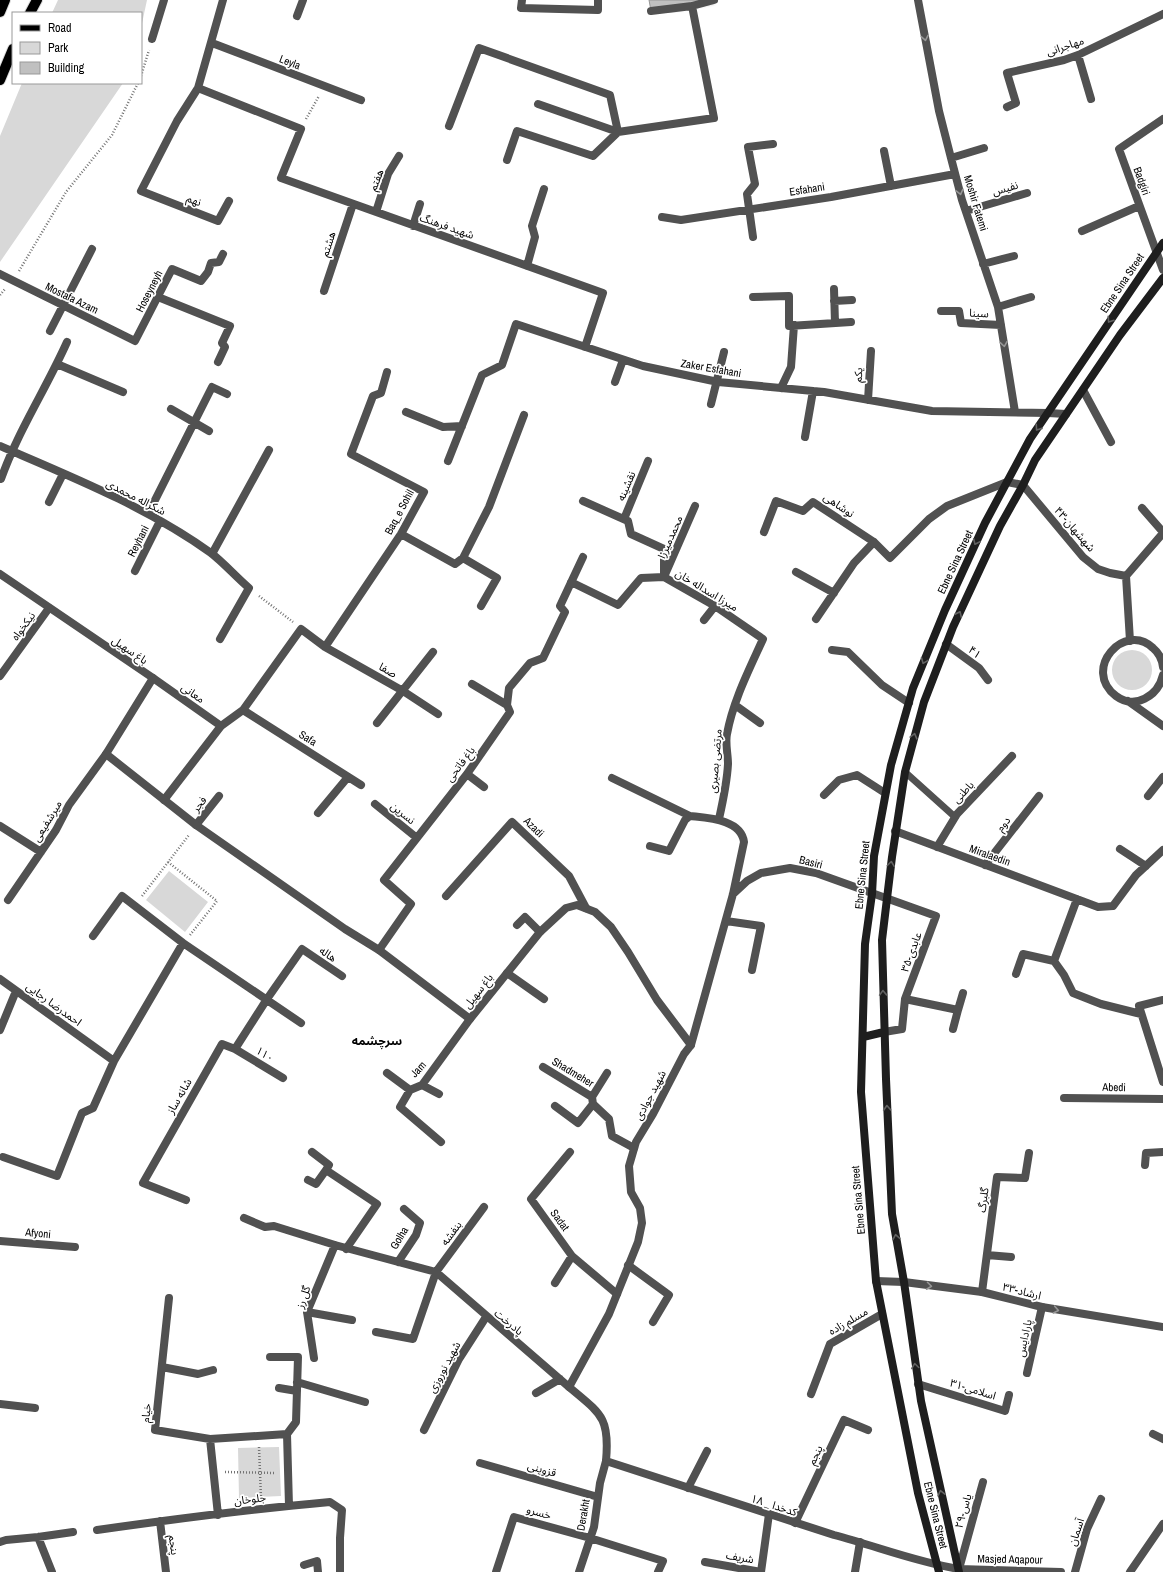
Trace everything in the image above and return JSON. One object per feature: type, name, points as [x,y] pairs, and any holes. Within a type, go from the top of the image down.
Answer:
[{"type":"main road","points":[[0,11],[4,0]]},
{"type":"main road","points":[[29,12],[32,0]]},
{"type":"main road","points":[[30,12],[37,0]]},
{"type":"main road","points":[[0,80],[12,51]]},
{"type":"main road","name":"Ebne Sina Street","points":[[938,1569],[918,1493],[876,1281],[861,1092],[865,944],[872,894],[874,856],[890,765],[913,688],[945,610],[985,523],[1030,439],[1163,243]]},
{"type":"main road","name":"Ebne Sina Street","points":[[959,1571],[918,1384],[904,1282],[892,1214],[884,1032],[882,940],[905,772],[924,702],[946,644],[1000,526],[1035,460],[1120,335],[1163,278]]},
{"type":"main road","points":[[862,1037],[884,1032]]},
{"type":"street","points":[[152,39],[164,0]]},
{"type":"street","points":[[223,0],[198,88],[301,129]]},
{"type":"street","points":[[297,16],[303,0]]},
{"type":"street","points":[[522,0],[521,8],[598,10],[598,0]]},
{"type":"street","points":[[651,11],[692,6],[714,0]]},
{"type":"street","name":"Moshir Fatemi","points":[[918,0],[938,111],[966,211],[998,307],[1015,412]]},
{"type":"street","points":[[538,104],[618,132],[714,118],[692,6]]},
{"type":"street","name":"مهاجرانی","points":[[1007,107],[1016,103],[1007,73],[1078,56],[1163,14]]},
{"type":"street","name":"Leyla","points":[[212,43],[361,100]]},
{"type":"street","points":[[449,126],[479,48],[610,95],[618,132]]},
{"type":"street","points":[[1078,56],[1091,99]]},
{"type":"street","name":"نهم","points":[[198,88],[177,121],[140,191],[218,221],[229,201]]},
{"type":"street","name":"Badgiri","points":[[1163,119],[1119,149],[1163,270]]},
{"type":"street","name":"شهید فرهنگ","points":[[301,129],[281,178],[603,293],[585,347]]},
{"type":"street","points":[[507,160],[517,131],[593,156],[618,132]]},
{"type":"street","points":[[753,237],[747,194],[755,184],[748,148],[773,144]]},
{"type":"street","points":[[951,158],[984,148]]},
{"type":"street","points":[[884,151],[891,186]]},
{"type":"street","name":"هفتم","points":[[376,212],[388,174],[399,156]]},
{"type":"street","name":"Esfahani","points":[[662,217],[681,220],[749,210],[955,174]]},
{"type":"street","points":[[527,266],[536,237],[532,226],[544,190]]},
{"type":"street","name":"نفیس","points":[[966,211],[1026,194]]},
{"type":"street","name":"هشتم","points":[[324,291],[353,204]]},
{"type":"street","points":[[413,226],[420,204]]},
{"type":"street","points":[[1082,231],[1139,206]]},
{"type":"street","points":[[50,331],[92,249]]},
{"type":"street","name":"Hoseyneyh","points":[[135,341],[172,269],[201,280],[208,272],[212,263],[219,262],[223,254]]},
{"type":"street","points":[[983,264],[1014,256]]},
{"type":"street","name":"Mostafa Azam","points":[[0,274],[135,341]]},
{"type":"street","points":[[834,289],[836,323]]},
{"type":"street","points":[[754,297],[789,296],[790,326],[851,322]]},
{"type":"street","points":[[158,297],[230,326],[222,343],[226,347],[218,362]]},
{"type":"street","points":[[998,307],[1031,297]]},
{"type":"street","points":[[834,301],[852,300]]},
{"type":"street","name":"سینا","points":[[941,311],[959,311],[962,323],[1001,325]]},
{"type":"street","name":"Zaker Esfahani","points":[[448,461],[482,375],[502,365],[516,324],[643,366],[718,382],[813,391],[932,411],[1048,412],[1066,414]]},
{"type":"street","points":[[781,388],[791,367],[794,325]]},
{"type":"street","points":[[1,479],[11,451],[67,342]]},
{"type":"street","name":"یکم","points":[[868,400],[871,351]]},
{"type":"street","points":[[711,404],[718,382],[724,352]]},
{"type":"street","points":[[615,382],[623,360]]},
{"type":"street","points":[[57,364],[124,392]]},
{"type":"street","name":"Baq_e Sohil","points":[[325,647],[401,534],[424,492],[350,454],[373,396],[380,393],[387,372]]},
{"type":"street","points":[[148,514],[212,387],[227,394]]},
{"type":"street","points":[[1083,390],[1111,442]]},
{"type":"street","points":[[805,437],[813,391]]},
{"type":"street","points":[[171,409],[209,431]]},
{"type":"street","points":[[406,412],[443,427],[462,426]]},
{"type":"street","points":[[401,534],[455,564],[463,558],[489,507],[524,415]]},
{"type":"street","name":"شکراله محمدی","points":[[0,446],[160,520],[212,554],[249,588]]},
{"type":"street","points":[[212,554],[269,450]]},
{"type":"street","name":"نقشینه","points":[[624,519],[648,461]]},
{"type":"street","points":[[49,502],[63,474]]},
{"type":"street","points":[[816,619],[854,563],[874,542],[890,558],[929,519],[948,506],[1007,482],[1023,485]]},
{"type":"street","name":"۴۳-شهشهان","points":[[1023,485],[1083,557],[1098,569],[1110,574],[1126,576]]},
{"type":"street","points":[[583,501],[624,519]]},
{"type":"street","name":"نوشاهی","points":[[764,532],[776,501],[803,511],[814,502],[874,542]]},
{"type":"street","name":"محمدمیرزا","points":[[664,577],[695,506]]},
{"type":"street","points":[[1130,641],[1126,576],[1163,532],[1142,508]]},
{"type":"street","name":"میرزا اسداله خان","points":[[624,519],[628,521],[631,534],[664,550],[664,577],[715,606],[763,639]]},
{"type":"street","name":"Reyhani","points":[[135,571],[160,520]]},
{"type":"street","name":"باغ فاتحی","points":[[379,950],[411,904],[384,880],[467,774],[510,712],[507,705],[508,688],[530,663],[543,658],[565,612],[560,606],[583,557]]},
{"type":"street","points":[[463,558],[497,578],[481,606]]},
{"type":"street","points":[[796,572],[834,593]]},
{"type":"street","name":"باغ سهیل","points":[[0,574],[153,678],[106,754],[196,825],[345,929],[379,950],[470,1019],[540,932],[566,908],[577,905],[586,908]]},
{"type":"street","points":[[571,582],[618,605],[641,578],[664,577]]},
{"type":"street","points":[[220,639],[249,588]]},
{"type":"street","points":[[704,620],[715,606]]},
{"type":"street","name":"نیکخواه","points":[[0,676],[49,608]]},
{"type":"street","points":[[164,800],[221,726],[243,710],[301,629],[325,647]]},
{"type":"street","name":"مرتضی بصیری","points":[[719,819],[726,786],[728,763],[726,736],[735,705],[763,639]]},
{"type":"street","points":[[1163,667],[1163,662],[1158,652],[1150,645],[1141,641],[1121,643],[1113,648],[1103,665],[1103,675],[1108,688],[1119,698],[1128,701],[1163,726]]},
{"type":"street","name":"۴۱","points":[[946,644],[979,668],[988,680]]},
{"type":"street","name":"صفا","points":[[325,647],[403,691],[438,714]]},
{"type":"street","points":[[832,650],[848,652],[882,685],[909,703]]},
{"type":"street","points":[[377,723],[433,652]]},
{"type":"street","points":[[1128,701],[1137,701],[1147,698],[1156,691],[1163,675]]},
{"type":"street","name":"معانی","points":[[153,678],[221,726]]},
{"type":"street","points":[[472,684],[507,705]]},
{"type":"street","points":[[735,705],[760,723]]},
{"type":"street","name":"Safa","points":[[243,710],[361,785]]},
{"type":"street","name":"میرشفیعی","points":[[8,900],[56,830],[69,805],[106,754]]},
{"type":"street","name":"باطنی","points":[[937,847],[955,817],[1012,756]]},
{"type":"street","points":[[467,774],[484,787]]},
{"type":"street","points":[[824,795],[839,780],[857,775],[885,794]]},
{"type":"street","points":[[318,813],[348,777]]},
{"type":"street","points":[[1148,796],[1163,777]]},
{"type":"street","points":[[612,778],[690,816],[685,820],[669,851],[650,846]]},
{"type":"street","name":"فجر","points":[[196,825],[219,796]]},
{"type":"street","name":"دوم","points":[[985,865],[1039,796]]},
{"type":"street","name":"نسرین","points":[[375,804],[417,838]]},
{"type":"street","name":"شهید جوادی","points":[[569,1387],[609,1314],[638,1242],[642,1223],[640,1208],[632,1192],[628,1166],[636,1142],[653,1114],[684,1054],[691,1045],[733,894],[744,842],[743,836],[740,831],[719,819],[690,816]]},
{"type":"street","name":"Azadi","points":[[446,896],[512,822],[570,876],[586,908]]},
{"type":"street","points":[[0,826],[41,852]]},
{"type":"street","name":"Miralaedin","points":[[896,831],[1098,907],[1113,906],[1136,875],[1163,850]]},
{"type":"street","points":[[1120,849],[1146,866]]},
{"type":"street","name":"Basiri","points":[[733,894],[747,881],[761,873],[790,868],[816,873],[887,899]]},
{"type":"street","points":[[93,936],[122,896],[183,943],[301,1023]]},
{"type":"street","name":"۳۵-عابدی","points":[[884,1032],[902,1029],[906,999],[936,916],[887,899]]},
{"type":"street","points":[[1054,961],[1076,899]]},
{"type":"street","points":[[586,908],[595,912],[611,927],[657,1000],[691,1045]]},
{"type":"street","points":[[518,925],[525,917],[540,932]]},
{"type":"street","points":[[726,921],[761,926],[752,970]]},
{"type":"street","points":[[3,1157],[58,1176],[82,1113],[93,1108],[114,1061],[183,943]]},
{"type":"street","name":"هاله","points":[[267,999],[302,949],[342,976]]},
{"type":"street","points":[[1016,974],[1023,954],[1054,961],[1073,993],[1101,1004],[1141,1014]]},
{"type":"street","points":[[506,973],[544,999]]},
{"type":"street","points":[[0,979],[16,991]]},
{"type":"street","name":"احمدرضا رجایی","points":[[0,1030],[16,991],[114,1061]]},
{"type":"street","points":[[954,1029],[963,993]]},
{"type":"street","points":[[235,1049],[267,999]]},
{"type":"street","points":[[906,999],[958,1010]]},
{"type":"street","points":[[1163,1000],[1139,1006],[1163,1082]]},
{"type":"street","name":"Jam","points":[[441,1142],[400,1107],[410,1090],[422,1085],[470,1019]]},
{"type":"street","name":"شانه ساز","points":[[186,1200],[143,1183],[222,1044],[235,1049]]},
{"type":"street","name":"۱۱۰","points":[[235,1049],[283,1078]]},
{"type":"street","name":"Shadmeher","points":[[542,1066],[593,1100],[609,1119],[612,1136],[634,1148]]},
{"type":"street","points":[[387,1073],[410,1090]]},
{"type":"street","name":"Shadmeher","points":[[555,1106],[578,1123],[593,1100],[607,1073]]},
{"type":"street","points":[[422,1085],[439,1094]]},
{"type":"street","name":"Abedi","points":[[1064,1098],[1163,1099]]},
{"type":"street","points":[[308,1180],[316,1184],[329,1165],[312,1152]]},
{"type":"street","name":"Sadat","points":[[570,1152],[531,1200],[572,1256],[617,1294]]},
{"type":"street","points":[[1144,1165],[1146,1152],[1163,1152]]},
{"type":"street","name":"گلبرگ","points":[[982,1292],[998,1177],[1025,1178],[1028,1153]]},
{"type":"street","points":[[326,1170],[377,1204],[346,1248]]},
{"type":"street","name":"بنفشه","points":[[376,1332],[414,1339],[436,1272],[484,1207]]},
{"type":"street","name":"Golha","points":[[398,1262],[416,1236],[420,1223],[404,1209]]},
{"type":"street","points":[[244,1218],[265,1228],[274,1226],[335,1245],[436,1272]]},
{"type":"street","name":"Afyoni","points":[[0,1241],[74,1248]]},
{"type":"street","name":"گل رز","points":[[314,1358],[307,1312],[335,1245]]},
{"type":"street","points":[[987,1255],[1011,1257]]},
{"type":"street","points":[[555,1283],[572,1256]]},
{"type":"street","points":[[628,1265],[670,1295],[653,1322]]},
{"type":"street","name":"پادرخت","points":[[436,1272],[486,1317],[569,1387]]},
{"type":"street","name":"۳۳-ارشاد","points":[[876,1281],[904,1282],[982,1292],[1042,1307],[1163,1327]]},
{"type":"street","name":"خیام","points":[[169,1298],[155,1430],[210,1439]]},
{"type":"street","name":"پارادایس","points":[[1027,1373],[1042,1307]]},
{"type":"street","points":[[307,1312],[352,1320]]},
{"type":"street","name":"مسلم زاده","points":[[810,1394],[830,1344],[882,1314]]},
{"type":"street","name":"شهید نوروزی","points":[[424,1430],[459,1359],[486,1317]]},
{"type":"street","points":[[270,1357],[298,1357],[296,1422],[287,1434],[289,1506]]},
{"type":"street","points":[[162,1368],[198,1374],[213,1370]]},
{"type":"street","points":[[536,1394],[560,1379]]},
{"type":"street","points":[[297,1382],[365,1402]]},
{"type":"street","name":"۳۱-اسلامی","points":[[918,1384],[1005,1411],[1009,1395]]},
{"type":"street","points":[[569,1387],[597,1411],[605,1424],[608,1442],[606,1461]]},
{"type":"street","points":[[279,1388],[297,1391]]},
{"type":"street","points":[[0,1404],[34,1408]]},
{"type":"street","name":"پنجم","points":[[795,1523],[844,1420],[868,1430]]},
{"type":"street","points":[[218,1515],[210,1439],[287,1434]]},
{"type":"street","points":[[1153,1434],[1163,1439]]},
{"type":"street","points":[[688,1488],[707,1451]]},
{"type":"street","name":"۱۸ _ کدخدا","points":[[606,1461],[834,1536],[860,1542],[938,1569]]},
{"type":"street","name":"Derakht","points":[[579,1572],[594,1527],[598,1496],[606,1461]]},
{"type":"street","name":"قزوینی","points":[[480,1463],[598,1496]]},
{"type":"street","name":"۲۹-یاس","points":[[959,1571],[983,1482]]},
{"type":"street","name":"آسمان","points":[[1075,1572],[1087,1529],[1101,1499]]},
{"type":"street","name":"جلوخان","points":[[97,1530],[160,1521],[330,1502],[342,1510],[340,1572]]},
{"type":"street","name":"شریف","points":[[704,1562],[762,1572],[769,1514]]},
{"type":"street","name":"خسرو","points":[[496,1572],[514,1517],[590,1538]]},
{"type":"street","name":"پنجم","points":[[160,1521],[166,1572]]},
{"type":"street","points":[[1130,1572],[1163,1524]]},
{"type":"street","points":[[0,1542],[73,1532]]},
{"type":"street","points":[[38,1537],[52,1572]]},
{"type":"street","points":[[590,1538],[663,1561],[658,1572]]},
{"type":"street","points":[[855,1572],[860,1542]]},
{"type":"street","points":[[304,1565],[318,1562],[318,1572]]},
{"type":"street","name":"Masjed Aqapour","points":[[938,1569],[959,1571],[1061,1572]]},
{"type":"lane","points":[[905,772],[955,817]]},
{"type":"path","points":[[142,73],[152,39]]},
{"type":"path","points":[[0,295],[14,281],[66,192],[112,135],[138,84]]},
{"type":"path","points":[[301,129],[324,86]]},
{"type":"path","points":[[249,588],[301,629]]},
{"type":"path","points":[[135,906],[196,825]]},
{"type":"path","points":[[168,862],[217,901],[183,943]]},
{"type":"path","points":[[259,1436],[261,1509]]},
{"type":"path","points":[[213,1472],[288,1472]]},
{"type":"green space","points":[[58,0],[147,0],[142,23],[142,12],[52,12]]},
{"type":"green space","points":[[22,84],[122,84],[0,262],[0,136]]},
{"type":"green space","points":[[1136,650],[1143,653],[1149,659],[1152,670],[1151,678],[1143,687],[1136,690],[1128,690],[1121,687],[1113,678],[1112,666],[1115,659],[1124,651]]},
{"type":"green space","points":[[169,871],[208,902],[185,932],[146,900]]},
{"type":"green space","points":[[279,1447],[281,1496],[239,1498],[238,1448]]},
{"type":"building","points":[[649,0],[711,0],[651,11]]},
{"type":"district","name":"سرچشمه","points":[[377,1041]]}]
